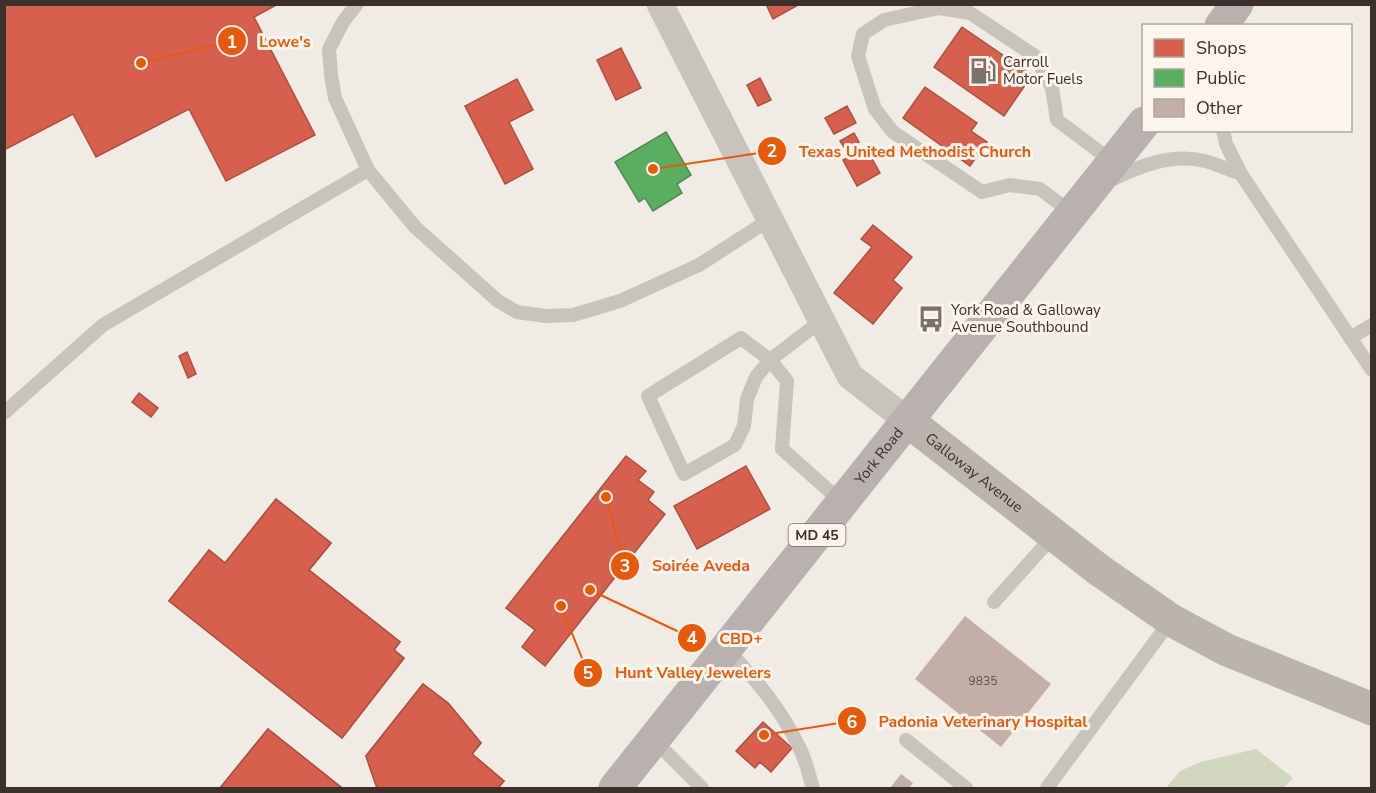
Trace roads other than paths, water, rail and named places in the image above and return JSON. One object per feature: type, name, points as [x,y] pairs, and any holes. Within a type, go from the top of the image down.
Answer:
[{"type":"main road","points":[[1222,24],[1237,4]]},
{"type":"main road","name":"York Road","points":[[615,789],[1142,124]]},
{"type":"street","name":"Galloway Avenue","points":[[660,4],[850,376],[1144,603],[1171,620],[1237,654],[1371,709]]},
{"type":"lane","points":[[357,4],[343,22],[329,49],[335,98],[368,170],[415,227],[498,301],[517,312],[546,316],[573,315],[620,301],[699,265],[769,220]]},
{"type":"lane","points":[[1113,162],[1057,120],[1052,88],[1035,56],[970,13],[939,8],[884,20],[863,33],[858,56],[874,109],[893,132],[982,192],[1010,185],[1040,189],[1081,202],[1134,168],[1168,158],[1204,161],[1241,174]]},
{"type":"lane","points":[[1223,132],[1226,144],[1241,174],[1371,370]]},
{"type":"lane","points":[[4,413],[103,325],[368,170]]},
{"type":"lane","points":[[821,321],[770,360],[756,377],[747,399],[744,426],[735,445],[684,474],[648,396],[741,338],[770,360],[787,381],[782,449],[843,503]]},
{"type":"lane","points":[[1350,338],[1371,325]]},
{"type":"lane","points":[[994,603],[1054,535]]},
{"type":"lane","points":[[1047,789],[1171,620]]},
{"type":"lane","points":[[726,649],[754,677],[777,706],[801,750],[813,789]]},
{"type":"lane","points":[[654,740],[702,789]]},
{"type":"lane","points":[[906,740],[966,789]]},
{"type":"place","name":"Lowe's","points":[[141,63]]},
{"type":"place","name":"Carroll Motor Fuels","points":[[983,71]]},
{"type":"place","name":"Texas United Methodist Church","points":[[653,169]]},
{"type":"place","name":"York Road & Galloway Avenue Southbound","points":[[931,319]]},
{"type":"place","name":"Soirée Aveda","points":[[606,497]]},
{"type":"place","name":"CBD+","points":[[590,590]]},
{"type":"place","name":"Hunt Valley Jewelers","points":[[561,606]]},
{"type":"place","name":"Padonia Veterinary Hospital","points":[[764,735]]}]
